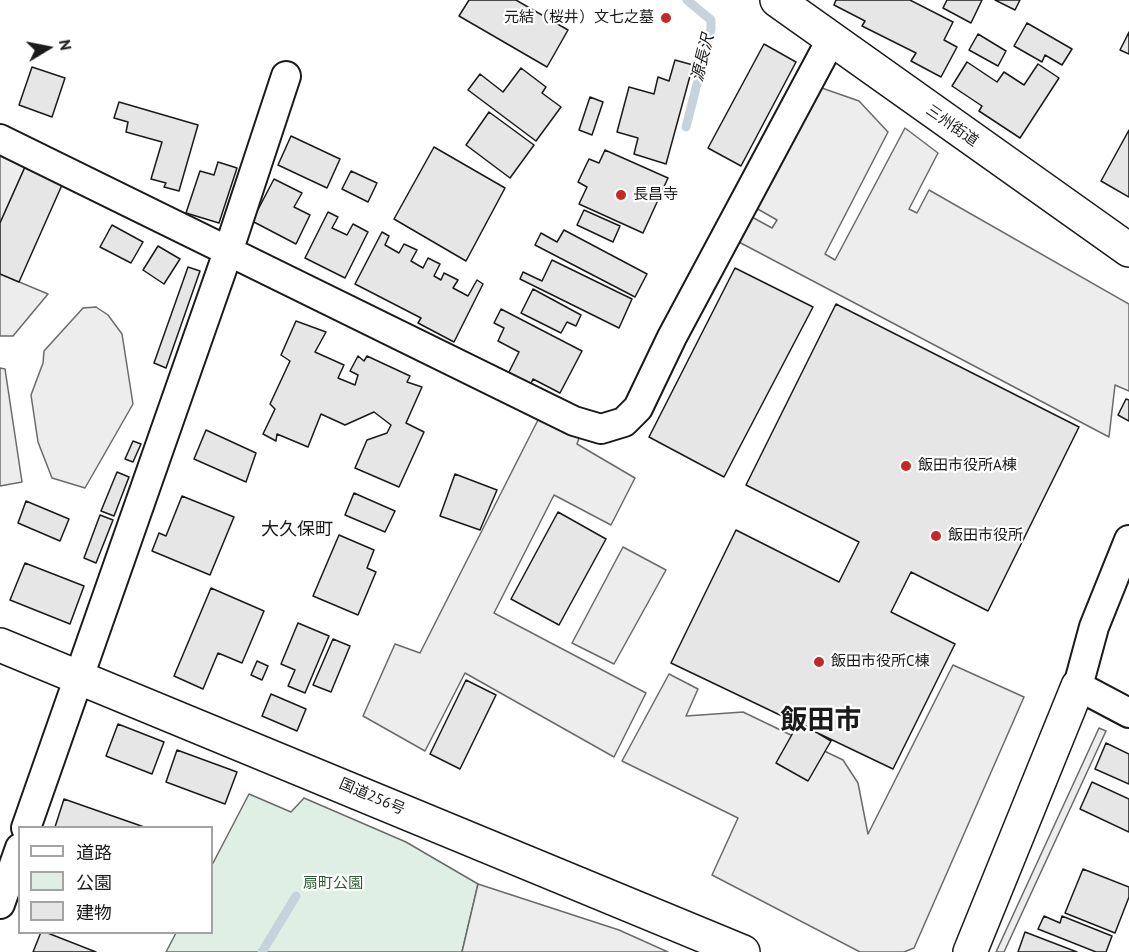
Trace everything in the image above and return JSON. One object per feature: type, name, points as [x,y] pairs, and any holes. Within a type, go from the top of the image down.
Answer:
[{"type":"main road","name":"三州街道","points":[[777,0],[1129,250]]},
{"type":"main road","name":"国道256号","points":[[0,645],[743,952]]},
{"type":"main road","points":[[970,952],[1078,686]]},
{"type":"street","points":[[0,140],[574,422],[601,429],[624,422],[638,408],[678,327],[831,40]]},
{"type":"street","points":[[27,826],[228,252],[286,76]]},
{"type":"street","points":[[1129,540],[1094,627],[1078,686],[1129,712]]},
{"type":"street","points":[[0,904],[18,854]]},
{"type":"green space","name":"扇町公園","points":[[249,794],[291,812],[304,798],[406,842],[478,884],[462,952],[166,952],[175,934],[213,934],[213,863]]},
{"type":"shaded area","points":[[819,87],[859,101],[888,132],[825,254],[835,260],[905,128],[938,153],[909,209],[917,213],[929,190],[1129,304],[1129,391],[1115,385],[1109,437],[737,241],[752,217],[772,228],[777,220],[756,208]]},
{"type":"shaded area","points":[[0,154],[25,167],[0,223]]},
{"type":"shaded area","points":[[0,274],[48,294],[13,336],[0,336]]},
{"type":"shaded area","points":[[96,307],[108,315],[122,334],[133,404],[85,488],[52,478],[38,442],[31,395],[43,363],[44,351],[83,308]]},
{"type":"shaded area","points":[[0,368],[5,369],[22,482],[0,486]]},
{"type":"shaded area","points":[[541,414],[581,432],[577,444],[635,478],[611,525],[554,495],[494,613],[646,693],[614,757],[465,673],[425,751],[363,716],[395,644],[420,653]]},
{"type":"shaded area","points":[[623,547],[666,570],[614,664],[572,643]]},
{"type":"shaded area","points":[[953,665],[1024,697],[914,948],[904,952],[860,952],[712,875],[738,818],[622,761],[669,674],[698,689],[686,716],[743,712],[843,760],[858,783],[868,834]]},
{"type":"shaded area","points":[[1099,728],[1106,731],[1004,952],[996,952]]},
{"type":"shaded area","points":[[478,884],[619,930],[668,952],[462,952]]},
{"type":"building","points":[[469,0],[516,0],[568,30],[547,67],[459,16]]},
{"type":"building","points":[[836,0],[910,0],[953,22],[944,40],[957,47],[941,77],[911,61],[916,53],[862,26],[865,21],[834,5]]},
{"type":"building","points":[[947,0],[982,0],[971,23],[943,8]]},
{"type":"building","points":[[995,0],[1020,0],[1015,10]]},
{"type":"building","points":[[1027,23],[1072,49],[1062,65],[1045,55],[1042,62],[1014,46]]},
{"type":"building","points":[[1129,32],[1129,54],[1120,50]]},
{"type":"building","points":[[978,34],[1006,51],[998,66],[969,50]]},
{"type":"building","points":[[764,44],[796,62],[741,166],[708,148]]},
{"type":"building","points":[[675,60],[693,65],[666,164],[634,154],[638,138],[617,132],[629,87],[654,94],[658,77],[669,81]]},
{"type":"building","points":[[967,62],[997,82],[1004,72],[1024,85],[1038,64],[1059,78],[1020,138],[979,111],[982,106],[952,86]]},
{"type":"building","points":[[32,67],[65,78],[52,117],[19,105]]},
{"type":"building","points":[[521,68],[546,87],[542,93],[561,107],[536,141],[468,90],[480,74],[503,92]]},
{"type":"building","points":[[590,97],[603,102],[592,135],[579,130]]},
{"type":"building","points":[[119,102],[198,125],[179,191],[164,187],[166,183],[151,179],[162,142],[126,132],[128,122],[114,118]]},
{"type":"building","points":[[489,112],[534,145],[510,178],[466,145]]},
{"type":"building","points":[[1129,130],[1129,197],[1101,181]]},
{"type":"building","points":[[291,136],[340,159],[327,188],[278,165]]},
{"type":"building","points":[[434,147],[505,188],[466,261],[394,219]]},
{"type":"building","name":"長昌寺","points":[[605,150],[668,178],[643,233],[579,204],[587,187],[578,182],[589,159],[599,163]]},
{"type":"building","points":[[218,162],[237,168],[219,223],[186,213],[200,171],[214,175]]},
{"type":"building","points":[[25,167],[62,185],[19,282],[0,274],[0,223]]},
{"type":"building","points":[[351,171],[377,183],[368,202],[342,189]]},
{"type":"building","points":[[274,179],[302,193],[294,207],[310,215],[296,244],[252,221]]},
{"type":"building","points":[[584,210],[620,226],[613,242],[577,225]]},
{"type":"building","points":[[328,212],[338,217],[332,228],[347,235],[353,224],[368,232],[345,278],[305,258]]},
{"type":"building","points":[[112,225],[143,242],[131,263],[100,247]]},
{"type":"building","points":[[564,230],[647,274],[635,297],[535,245],[541,233],[557,242]]},
{"type":"building","points":[[382,232],[389,236],[385,245],[399,253],[404,244],[417,250],[411,261],[423,268],[428,258],[440,264],[434,276],[441,280],[444,273],[458,280],[453,288],[468,296],[477,280],[483,284],[454,342],[418,323],[421,318],[355,284]]},
{"type":"building","points":[[158,246],[180,259],[164,284],[143,270]]},
{"type":"building","points":[[552,260],[632,299],[619,328],[520,279],[523,272],[542,281]]},
{"type":"building","points":[[188,267],[200,271],[166,368],[154,363]]},
{"type":"building","points":[[735,268],[813,307],[724,477],[649,437]]},
{"type":"building","points":[[533,289],[581,315],[576,326],[567,322],[561,333],[521,313]]},
{"type":"building","name":"飯田市役所","points":[[836,304],[1079,427],[988,611],[911,572],[891,612],[955,644],[893,769],[671,663],[736,530],[839,582],[859,542],[746,485]]},
{"type":"building","points":[[501,309],[582,351],[560,393],[533,379],[529,388],[507,376],[519,352],[498,341],[504,328],[494,323]]},
{"type":"building","points":[[296,321],[326,332],[315,352],[344,365],[338,378],[355,385],[358,375],[350,371],[358,356],[364,361],[367,356],[410,376],[407,382],[422,387],[406,423],[424,432],[399,487],[355,468],[367,440],[387,433],[391,425],[374,412],[345,425],[321,414],[308,447],[277,434],[276,441],[263,434],[275,409],[270,404],[290,361],[281,355]]},
{"type":"building","points":[[1126,399],[1129,400],[1129,421],[1118,415]]},
{"type":"building","points":[[206,430],[256,453],[246,482],[194,459]]},
{"type":"building","points":[[133,441],[141,444],[133,462],[125,459]]},
{"type":"building","points":[[117,472],[129,477],[114,516],[101,511]]},
{"type":"building","points":[[455,474],[497,490],[480,530],[440,516]]},
{"type":"building","points":[[354,493],[395,511],[385,532],[345,515]]},
{"type":"building","points":[[182,496],[234,517],[210,575],[152,551],[159,533],[166,536]]},
{"type":"building","points":[[26,501],[69,519],[60,541],[18,523]]},
{"type":"building","points":[[558,512],[606,539],[559,625],[511,599]]},
{"type":"building","points":[[100,515],[113,520],[96,563],[84,558]]},
{"type":"building","points":[[339,535],[374,550],[367,568],[376,572],[358,615],[313,596]]},
{"type":"building","points":[[25,563],[84,586],[70,624],[10,600]]},
{"type":"building","points":[[211,588],[264,611],[242,663],[218,653],[203,689],[174,676]]},
{"type":"building","points":[[298,623],[329,636],[305,693],[288,686],[295,670],[281,664]]},
{"type":"building","points":[[333,639],[350,646],[331,692],[313,685]]},
{"type":"building","points":[[257,661],[268,666],[262,680],[251,675]]},
{"type":"building","points":[[466,680],[496,695],[460,769],[430,754]]},
{"type":"building","points":[[271,694],[306,709],[297,731],[262,716]]},
{"type":"building","points":[[799,722],[831,741],[808,781],[776,763]]},
{"type":"building","points":[[118,724],[164,742],[152,774],[106,756]]},
{"type":"building","points":[[1106,743],[1129,754],[1129,784],[1095,769]]},
{"type":"building","points":[[177,750],[237,772],[225,804],[166,782]]},
{"type":"building","points":[[1092,782],[1129,799],[1129,832],[1080,809]]},
{"type":"building","points":[[64,799],[141,826],[55,826]]},
{"type":"building","points":[[1083,869],[1129,887],[1129,897],[1115,933],[1065,913]]},
{"type":"building","points":[[1044,916],[1060,923],[1062,916],[1112,936],[1106,952],[1096,952],[1038,929]]},
{"type":"building","points":[[1025,932],[1077,952],[1018,952]]},
{"type":"building","points":[[40,934],[50,934],[96,952],[33,952]]},
{"type":"waterway","name":"源長沢","points":[[686,127],[711,29],[711,20],[687,0]]},
{"type":"waterway","name":"源長沢","points":[[262,952],[296,896]]},
{"type":"place","name":"元結（桜井）文七之墓","points":[[666,18]]},
{"type":"place","name":"長昌寺","points":[[621,195]]},
{"type":"place","name":"飯田市役所A棟","points":[[906,466]]},
{"type":"place","name":"飯田市役所","points":[[936,536]]},
{"type":"place","name":"飯田市役所C棟","points":[[819,662]]},
{"type":"district","name":"大久保町","points":[[297,530]]},
{"type":"district","name":"飯田市","points":[[821,721]]}]
